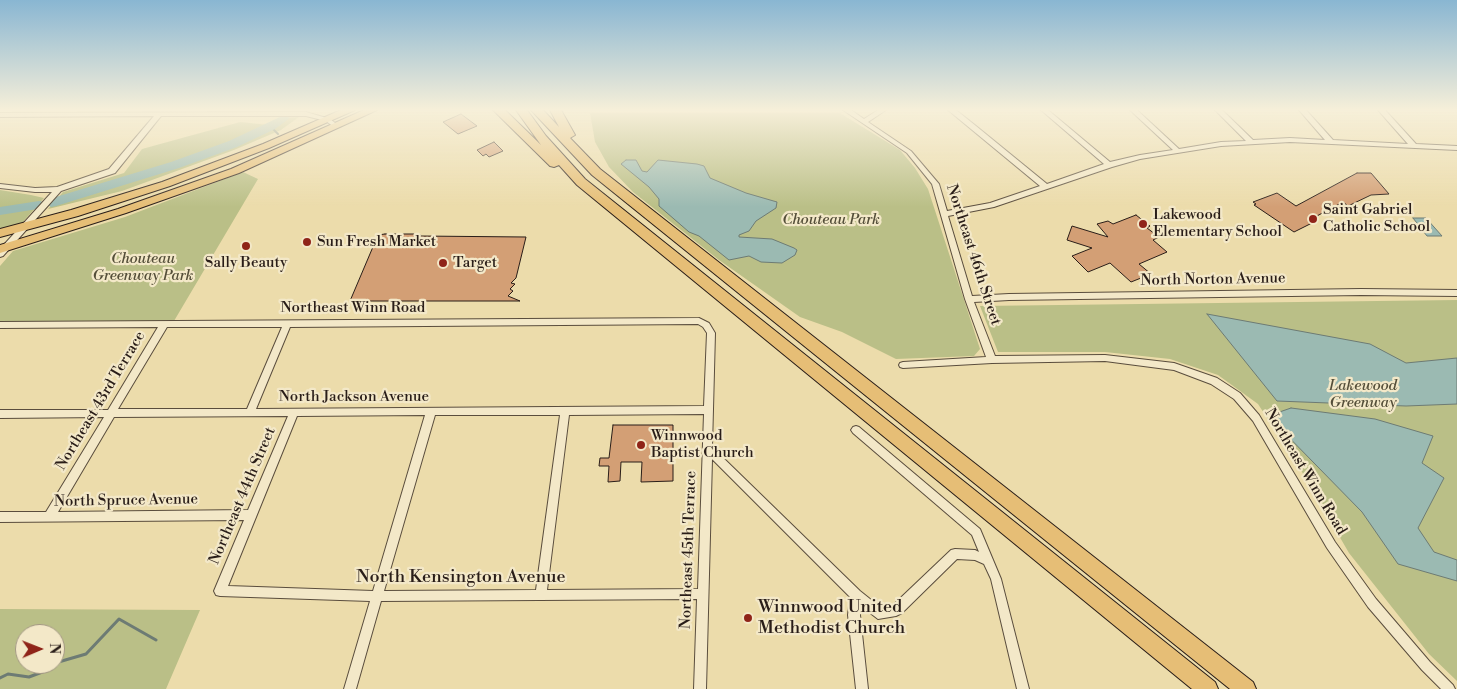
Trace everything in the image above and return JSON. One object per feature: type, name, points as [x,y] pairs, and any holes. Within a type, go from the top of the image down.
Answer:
[{"type":"highway","points":[[531,142],[548,158],[581,182],[1208,689]]},
{"type":"highway","points":[[548,142],[581,182]]},
{"type":"highway","points":[[567,142],[596,172],[1246,689]]},
{"type":"highway","points":[[573,142],[588,158],[596,172]]},
{"type":"main road","points":[[0,233],[166,184],[277,142]]},
{"type":"main road","points":[[2,250],[122,211],[250,164],[294,142]]},
{"type":"main road","points":[[250,164],[253,158],[266,146]]},
{"type":"street","points":[[0,186],[35,190],[58,189],[112,171],[136,142]]},
{"type":"street","name":"Northeast 46th Street","points":[[895,142],[909,152],[935,184],[969,299],[992,360]]},
{"type":"street","points":[[992,142],[1046,187]]},
{"type":"street","points":[[1082,142],[1109,165]]},
{"type":"street","points":[[1168,142],[1176,150]]},
{"type":"street","points":[[944,214],[991,205],[1109,165],[1176,150],[1241,142]]},
{"type":"street","points":[[1354,142],[1457,148]]},
{"type":"street","points":[[2,250],[58,189]]},
{"type":"street","name":"North Norton Avenue","points":[[969,299],[1009,296],[1361,292],[1457,293]]},
{"type":"street","name":"Northeast Winn Road","points":[[0,325],[698,321],[706,325]]},
{"type":"street","name":"Northeast 44th Street","points":[[250,412],[287,324]]},
{"type":"street","name":"Northeast 43rd Terrace","points":[[49,517],[164,325]]},
{"type":"street","name":"Northeast 45th Terrace","points":[[700,689],[711,332],[706,325]]},
{"type":"street","name":"Northeast Winn Road","points":[[903,365],[992,360],[1105,358],[1174,368],[1214,381],[1237,396],[1256,418],[1331,545],[1372,603],[1426,666],[1449,689]]},
{"type":"street","name":"North Jackson Avenue","points":[[0,414],[709,410]]},
{"type":"street","points":[[540,596],[565,411]]},
{"type":"street","points":[[350,689],[431,412]]},
{"type":"street","name":"Northeast 44th Street","points":[[220,591],[294,413]]},
{"type":"street","points":[[856,430],[976,532],[996,579],[1024,689]]},
{"type":"street","points":[[708,449],[856,595],[878,613],[892,612],[898,608],[955,554],[968,554],[987,560]]},
{"type":"street","name":"North Spruce Avenue","points":[[0,517],[252,515]]},
{"type":"street","name":"North Kensington Avenue","points":[[220,591],[376,596],[702,594]]},
{"type":"street","points":[[856,595],[854,615],[862,689]]},
{"type":"green space","points":[[167,142],[252,142],[122,191],[48,209],[63,192],[124,173],[142,149]]},
{"type":"green space","name":"Chouteau Park","points":[[595,142],[887,142],[900,150],[915,168],[928,189],[980,349],[974,356],[896,359],[842,332],[800,317],[719,260],[633,192],[609,167]]},
{"type":"green space","name":"Chouteau Greenway Park","points":[[243,172],[258,179],[174,321],[0,322],[0,266],[13,251],[125,217]]},
{"type":"green space","points":[[0,190],[44,198],[23,222],[0,230]]},
{"type":"green space","name":"Lakewood Greenway","points":[[1457,300],[1457,681],[1429,654],[1349,553],[1302,472],[1258,404],[1218,375],[1170,359],[1105,352],[998,352],[980,306]]},
{"type":"green space","points":[[0,609],[200,610],[166,689],[0,689]]},
{"type":"water","points":[[626,160],[636,160],[642,171],[647,172],[658,160],[697,164],[704,166],[710,178],[746,193],[777,202],[776,208],[756,221],[749,231],[739,235],[739,237],[772,239],[797,250],[795,255],[782,263],[761,262],[749,256],[729,260],[699,236],[689,232],[659,206],[659,199],[649,187],[621,164]]},
{"type":"water","points":[[1413,218],[1426,218],[1442,236],[1427,236]]},
{"type":"water","points":[[1207,314],[1370,344],[1406,363],[1457,358],[1457,404],[1406,406],[1277,401]]},
{"type":"water","points":[[1291,408],[1375,419],[1433,436],[1422,463],[1444,478],[1418,528],[1434,552],[1457,560],[1457,581],[1398,564],[1362,512],[1268,416]]},
{"type":"building","points":[[494,142],[503,151],[489,157],[486,154],[483,156],[477,150]]},
{"type":"building","points":[[1357,173],[1371,173],[1389,194],[1371,195],[1348,206],[1343,202],[1315,217],[1318,220],[1294,232],[1254,205],[1256,204],[1253,202],[1277,193],[1296,206]]},
{"type":"building","name":"Lakewood Elementary School","points":[[1136,215],[1150,226],[1147,228],[1159,237],[1153,240],[1167,252],[1139,264],[1151,274],[1131,282],[1110,263],[1088,272],[1072,256],[1092,248],[1067,240],[1072,226],[1108,237],[1097,224],[1108,221],[1113,224]]},
{"type":"building","name":"Target","points":[[378,235],[526,237],[516,278],[511,283],[515,284],[510,289],[513,291],[508,296],[520,301],[350,301]]},
{"type":"building","name":"Winnwood Baptist Church","points":[[613,425],[673,425],[673,481],[641,482],[642,462],[621,462],[620,481],[608,482],[609,466],[599,466],[600,458],[609,458]]},
{"type":"waterway","points":[[51,203],[175,165],[237,142]]},
{"type":"waterway","points":[[0,211],[39,205]]},
{"type":"waterway","points":[[65,660],[86,654],[119,619],[156,640]]},
{"type":"waterway","points":[[0,678],[8,674],[29,677],[37,674]]},
{"type":"place","name":"Saint Gabriel Catholic School","points":[[1313,219]]},
{"type":"place","name":"Lakewood Elementary School","points":[[1143,224]]},
{"type":"place","name":"Sun Fresh Market","points":[[307,242]]},
{"type":"place","name":"Sally Beauty","points":[[246,246]]},
{"type":"place","name":"Target","points":[[443,263]]},
{"type":"place","name":"Winnwood Baptist Church","points":[[641,445]]},
{"type":"place","name":"Winnwood United Methodist Church","points":[[748,618]]}]
